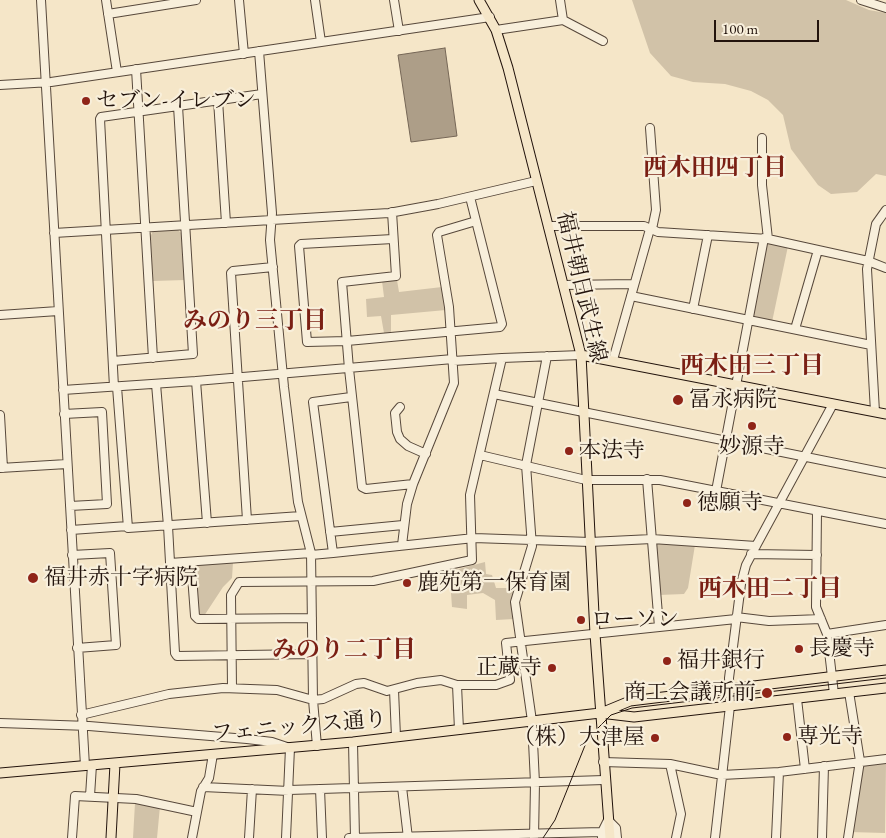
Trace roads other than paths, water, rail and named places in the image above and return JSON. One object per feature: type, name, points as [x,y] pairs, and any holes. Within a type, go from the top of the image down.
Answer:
[{"type":"main road","name":"福井朝日武生線","points":[[482,2],[496,30],[508,68],[581,355],[595,634],[604,780],[610,838]]},
{"type":"main road","points":[[581,355],[886,414]]},
{"type":"main road","name":"フェニックス通り","points":[[600,713],[630,701],[886,670]]},
{"type":"main road","name":"フェニックス通り","points":[[0,773],[317,746],[600,713],[634,717],[886,688]]},
{"type":"main road","points":[[111,838],[115,764]]},
{"type":"street","points":[[41,0],[81,715],[89,765],[90,796]]},
{"type":"street","points":[[106,0],[117,72]]},
{"type":"street","points":[[108,14],[196,0]]},
{"type":"street","points":[[239,0],[244,54]]},
{"type":"street","points":[[315,0],[321,42]]},
{"type":"street","points":[[394,0],[399,31]]},
{"type":"street","points":[[560,0],[563,20]]},
{"type":"street","points":[[861,0],[886,8]]},
{"type":"street","points":[[0,84],[45,82],[490,18]]},
{"type":"street","points":[[496,30],[563,20],[603,41]]},
{"type":"street","points":[[259,52],[272,219],[270,240],[282,374],[301,516],[311,554],[313,700],[317,746]]},
{"type":"street","points":[[136,69],[153,358]]},
{"type":"street","points":[[128,526],[113,361],[100,120],[102,117],[262,94]]},
{"type":"street","points":[[218,100],[226,223]]},
{"type":"street","points":[[113,361],[193,354],[178,106]]},
{"type":"street","points":[[613,360],[656,210],[650,128]]},
{"type":"street","points":[[716,491],[748,320],[766,239],[762,185],[762,138]]},
{"type":"street","points":[[54,233],[392,212],[470,197],[536,181]]},
{"type":"street","points":[[394,239],[301,244],[299,246],[307,342],[347,341],[497,328],[502,324],[470,197]]},
{"type":"street","points":[[875,412],[868,261],[876,224],[886,210]]},
{"type":"street","points":[[392,212],[396,276],[342,282],[351,397],[362,487],[366,489],[413,484]]},
{"type":"street","points":[[402,545],[403,525],[413,484],[452,392],[454,382],[451,332],[438,235],[439,232],[476,222]]},
{"type":"street","points":[[548,226],[644,226],[658,232],[766,239],[868,261],[886,268]]},
{"type":"street","points":[[693,309],[708,235]]},
{"type":"street","points":[[795,330],[818,250]]},
{"type":"street","points":[[247,520],[236,378],[231,273],[233,271],[273,267]]},
{"type":"street","points":[[563,285],[634,284]]},
{"type":"street","points":[[631,296],[871,345]]},
{"type":"street","points":[[0,315],[58,311]]},
{"type":"street","points":[[63,390],[453,360],[581,355]]},
{"type":"street","points":[[534,836],[535,783],[532,721],[515,602],[532,541],[526,466],[547,356]]},
{"type":"street","points":[[232,688],[231,595],[239,582],[373,581],[472,560],[470,495],[502,358]]},
{"type":"street","points":[[196,381],[207,523]]},
{"type":"street","points":[[156,384],[168,526],[175,653],[177,656],[312,654]]},
{"type":"street","points":[[494,394],[886,473]]},
{"type":"street","points":[[333,553],[313,402],[351,397]]},
{"type":"street","points":[[715,838],[730,706],[729,689],[736,618],[741,584],[751,554],[833,404]]},
{"type":"street","points":[[400,407],[395,414],[400,440],[426,454]]},
{"type":"street","points":[[64,414],[102,412],[107,504],[70,506]]},
{"type":"street","points":[[0,415],[2,468],[67,464]]},
{"type":"street","points":[[480,456],[586,480],[647,479],[886,524]]},
{"type":"street","points":[[647,479],[659,627]]},
{"type":"street","points":[[818,511],[816,607],[827,634],[834,694]]},
{"type":"street","points":[[71,530],[128,526],[128,528],[168,526],[301,516]]},
{"type":"street","points":[[330,532],[403,525]]},
{"type":"street","points":[[170,563],[333,553],[470,539],[590,542],[652,539],[756,546]]},
{"type":"street","points":[[72,554],[110,552],[116,646],[77,648]]},
{"type":"street","points":[[751,554],[817,555]]},
{"type":"street","points":[[191,562],[195,616],[198,619],[312,618]]},
{"type":"street","points":[[81,715],[169,694],[232,688],[276,690],[313,700],[323,699],[356,684],[364,683],[382,691],[440,680],[457,685],[488,686],[510,680],[506,643],[736,618],[769,621],[821,619]]},
{"type":"street","points":[[827,634],[886,625]]},
{"type":"street","points":[[457,685],[458,730]]},
{"type":"street","points":[[394,690],[396,737]]},
{"type":"street","points":[[848,838],[860,761],[849,692]]},
{"type":"street","points":[[797,699],[805,768]]},
{"type":"street","points":[[0,723],[82,725],[247,739],[272,742],[290,748],[286,838]]},
{"type":"street","points":[[353,742],[355,838]]},
{"type":"street","points":[[192,838],[203,787],[209,778],[213,754]]},
{"type":"street","points":[[603,762],[670,764],[722,775],[780,772],[860,761],[886,760]]},
{"type":"street","points":[[670,764],[681,814],[676,838]]},
{"type":"street","points":[[822,838],[824,766]]},
{"type":"street","points":[[776,838],[780,772]]},
{"type":"street","points":[[203,787],[289,790],[604,780]]},
{"type":"street","points":[[402,786],[408,837]]},
{"type":"street","points":[[249,838],[252,789]]},
{"type":"street","points":[[320,789],[322,838]]},
{"type":"street","points":[[72,838],[75,796],[136,799],[197,812]]},
{"type":"street","points":[[349,838],[602,835],[608,820],[616,828],[616,838]]},
{"type":"tram line","points":[[543,838],[555,820],[588,738],[611,715],[632,708],[886,678]]},
{"type":"place","name":"セブン-イレブン","points":[[86,101]]},
{"type":"place","name":"冨永病院","points":[[678,400]]},
{"type":"place","name":"妙源寺","points":[[752,426]]},
{"type":"place","name":"本法寺","points":[[569,451]]},
{"type":"place","name":"徳願寺","points":[[687,503]]},
{"type":"place","name":"福井赤十字病院","points":[[33,578]]},
{"type":"place","name":"鹿苑第一保育園","points":[[407,583]]},
{"type":"place","name":"ローソン","points":[[581,620]]},
{"type":"place","name":"長慶寺","points":[[799,649]]},
{"type":"place","name":"福井銀行","points":[[667,661]]},
{"type":"place","name":"正蔵寺","points":[[552,668]]},
{"type":"place","name":"商工会議所前","points":[[767,693]]},
{"type":"place","name":"専光寺","points":[[787,737]]},
{"type":"place","name":"（株）大津屋","points":[[655,738]]},
{"type":"district","name":"西木田四丁目","points":[[715,168]]},
{"type":"district","name":"みのり三丁目","points":[[255,321]]},
{"type":"district","name":"西木田三丁目","points":[[752,366]]},
{"type":"district","name":"西木田二丁目","points":[[770,589]]},
{"type":"district","name":"みのり二丁目","points":[[344,650]]}]
